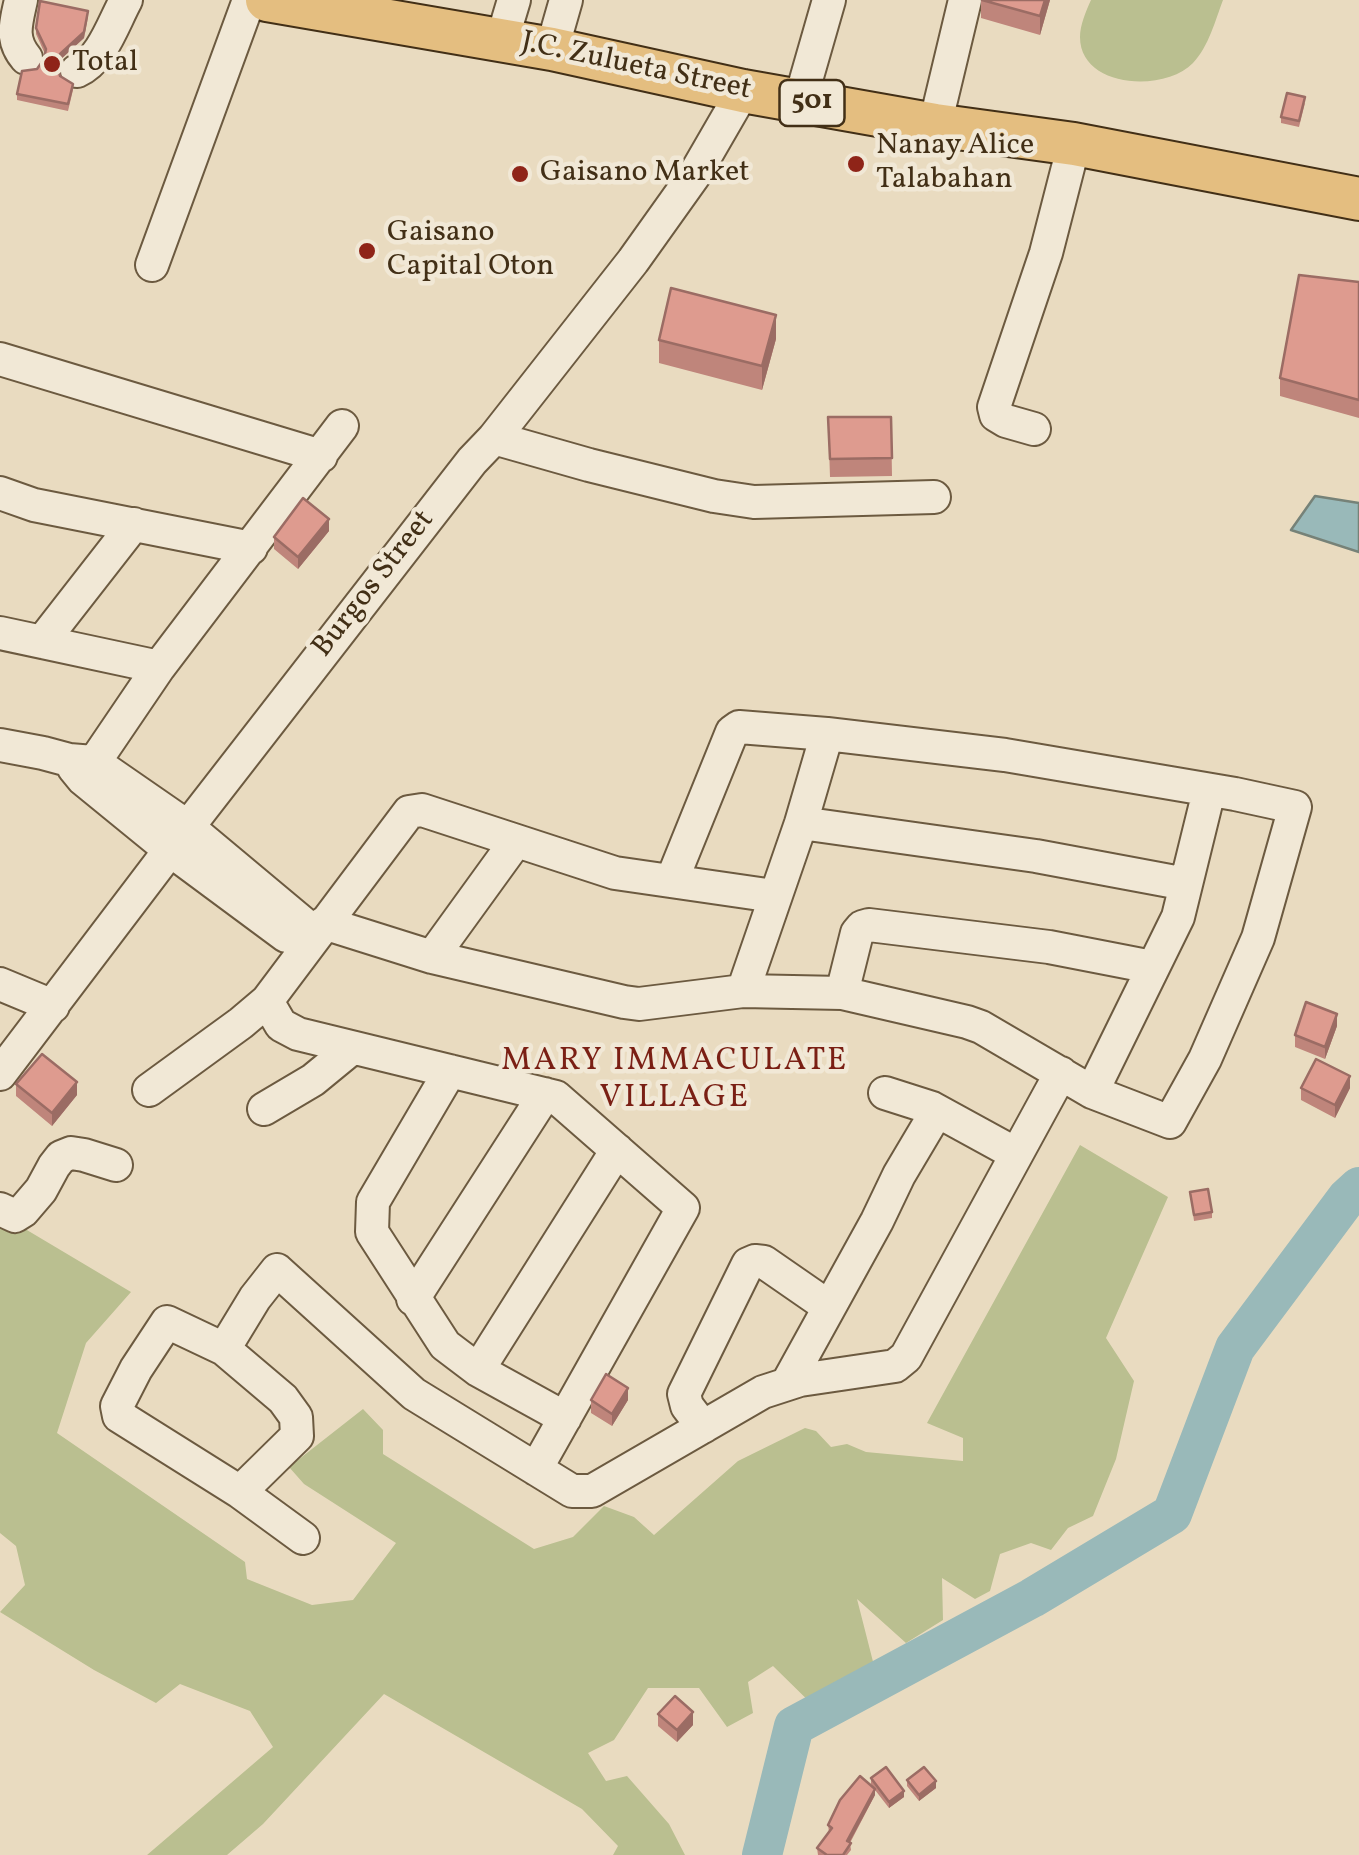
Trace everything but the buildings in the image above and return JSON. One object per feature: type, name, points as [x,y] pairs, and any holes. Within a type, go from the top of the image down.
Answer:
[{"type":"main road","name":"J.C. Zulueta Street","points":[[267,0],[508,20],[552,49],[742,91],[936,126],[1074,144],[1359,199]]},
{"type":"street","points":[[21,0],[14,32],[19,50],[26,58]]},
{"type":"street","points":[[77,71],[88,66],[98,53],[126,0]]},
{"type":"street","points":[[152,264],[248,0]]},
{"type":"street","points":[[552,49],[566,0]]},
{"type":"street","points":[[800,100],[829,0]]},
{"type":"street","points":[[936,126],[965,0]]},
{"type":"street","name":"Burgos Street","points":[[0,1074],[472,461],[644,246],[696,174],[742,91]]},
{"type":"street","points":[[1034,430],[1006,421],[996,415],[994,407],[1046,253],[1074,144]]},
{"type":"street","points":[[0,359],[321,456]]},
{"type":"street","points":[[82,767],[342,426]]},
{"type":"street","points":[[494,438],[714,496],[754,502],[934,497]]},
{"type":"street","points":[[0,493],[34,506],[251,548]]},
{"type":"street","points":[[42,642],[134,524]]},
{"type":"street","points":[[0,634],[159,666]]},
{"type":"street","points":[[0,745],[42,752],[82,767],[314,936],[432,957],[639,1004],[743,991],[842,993],[981,1027],[1092,1092],[1170,1122],[1205,1058],[1258,938],[1295,808],[1005,755],[739,727],[732,732],[672,880]]},
{"type":"street","points":[[743,991],[827,734]]},
{"type":"street","points":[[1092,1092],[1178,916],[1209,791]]},
{"type":"street","points":[[150,1090],[267,1001],[409,812],[422,810],[614,873],[774,896]]},
{"type":"street","points":[[800,823],[1018,853],[1186,884]]},
{"type":"street","points":[[432,957],[516,841]]},
{"type":"street","points":[[842,993],[857,933],[870,925],[1049,946],[1152,967]]},
{"type":"street","points":[[0,984],[54,1006]]},
{"type":"street","points":[[267,1001],[281,1025],[298,1034],[556,1097],[682,1208],[536,1469]]},
{"type":"street","points":[[264,1109],[313,1080],[352,1048]]},
{"type":"street","points":[[450,1071],[373,1202],[372,1232],[444,1345],[478,1370],[565,1418]]},
{"type":"street","points":[[224,1350],[277,1270],[414,1394],[572,1491],[592,1490],[763,1392],[800,1380],[880,1370],[895,1366],[906,1357],[1062,1073]]},
{"type":"street","points":[[414,1300],[545,1094]]},
{"type":"street","points":[[884,1094],[937,1111],[1016,1154]]},
{"type":"street","points":[[787,1384],[937,1111]]},
{"type":"street","points":[[478,1370],[617,1150]]},
{"type":"street","points":[[0,1209],[14,1216],[23,1211],[42,1190],[61,1157],[84,1155],[116,1166]]},
{"type":"street","points":[[702,1427],[686,1406],[684,1394],[748,1264],[764,1262],[829,1307]]},
{"type":"street","points":[[240,1492],[297,1436],[296,1417],[283,1400],[224,1350],[166,1322],[117,1406],[119,1416],[240,1492],[303,1538]]},
{"type":"green space","points":[[1091,0],[1223,0],[1207,41],[1193,63],[1180,73],[1145,81],[1108,76],[1084,54],[1080,32]]},
{"type":"green space","points":[[1080,1145],[1168,1197],[1106,1338],[1134,1381],[1116,1459],[1093,1516],[1068,1528],[1051,1550],[1031,1543],[1000,1554],[990,1591],[975,1599],[942,1578],[943,1620],[906,1643],[857,1599],[881,1693],[826,1718],[773,1666],[748,1682],[753,1713],[727,1727],[699,1688],[648,1688],[614,1740],[588,1753],[606,1781],[627,1776],[669,1824],[685,1855],[613,1855],[618,1846],[582,1809],[384,1694],[263,1824],[227,1855],[147,1855],[273,1747],[250,1711],[180,1684],[156,1703],[0,1612],[25,1585],[16,1546],[0,1533],[0,1214],[131,1292],[86,1343],[57,1433],[245,1562],[247,1579],[312,1605],[353,1600],[396,1543],[304,1484],[289,1467],[363,1409],[383,1430],[383,1454],[534,1549],[573,1537],[604,1506],[634,1517],[654,1535],[738,1461],[805,1428],[816,1431],[831,1447],[847,1444],[866,1452],[963,1461],[963,1438],[927,1423]]},
{"type":"water","points":[[1315,496],[1359,503],[1359,552],[1291,530]]},
{"type":"waterway","points":[[762,1855],[794,1726],[1032,1598],[1172,1514],[1235,1348],[1359,1187]]},
{"type":"place","name":"Total","points":[[52,64]]},
{"type":"place","name":"Nanay Alice Talabahan","points":[[856,164]]},
{"type":"place","name":"Gaisano Market","points":[[520,174]]},
{"type":"place","name":"Gaisano Capital Oton","points":[[367,251]]},
{"type":"district","name":"MARY IMMACULATE VILLAGE","points":[[675,1082]]}]
